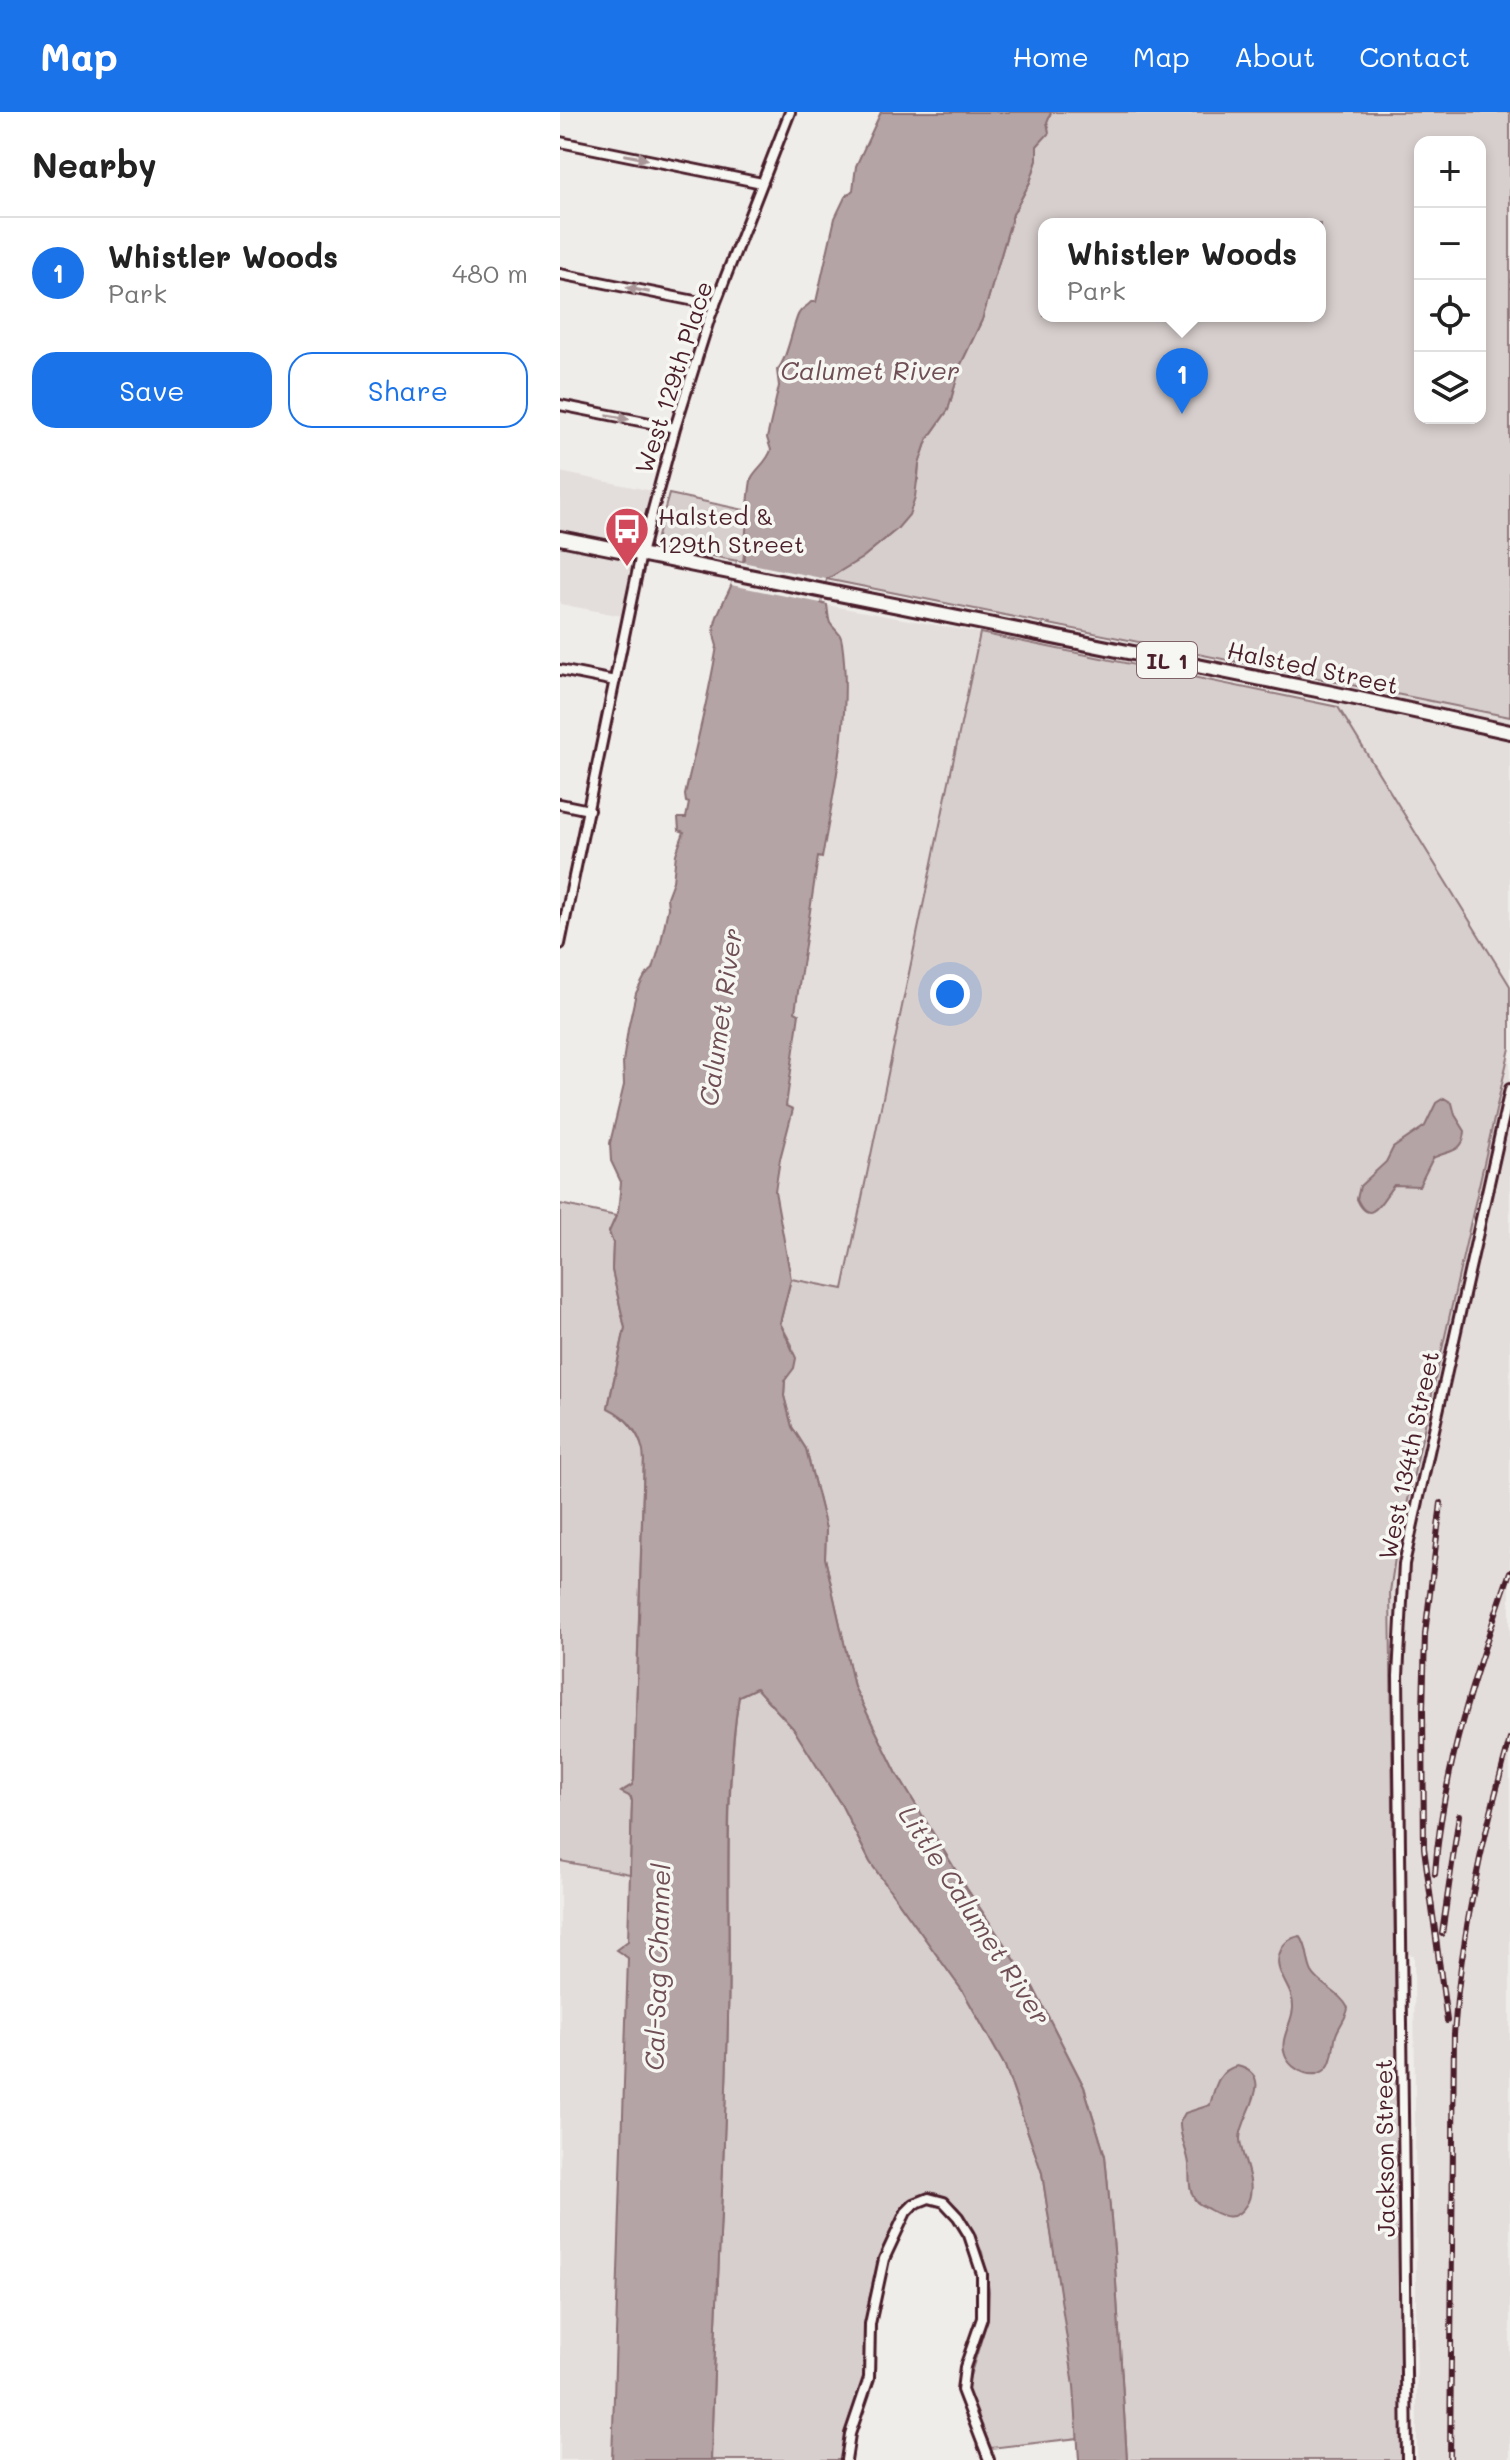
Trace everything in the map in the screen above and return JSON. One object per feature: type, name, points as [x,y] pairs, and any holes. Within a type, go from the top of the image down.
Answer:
[{"type":"main road","name":"IL 1","points":[[560,538],[641,554]]},
{"type":"main road","name":"Halsted Street","points":[[641,554],[1510,732]]},
{"type":"street","name":"West 129th Place","points":[[560,940],[641,554],[675,428],[715,305],[790,112]]},
{"type":"street","points":[[560,142],[762,183]]},
{"type":"street","points":[[560,274],[715,305]]},
{"type":"street","points":[[560,405],[675,428]]},
{"type":"street","points":[[560,670],[615,681]]},
{"type":"street","points":[[560,804],[589,810]]},
{"type":"street","name":"West 134th Street","points":[[1401,1835],[1398,1676],[1404,1564],[1510,1089]]},
{"type":"street","name":"Jackson Street","points":[[1401,1835],[1407,2460]]},
{"type":"street","points":[[846,2460],[850,2434],[869,2378],[872,2303],[884,2259],[906,2212],[914,2204],[929,2198],[944,2202],[958,2217],[977,2255],[982,2274],[982,2318],[965,2367],[962,2390],[989,2460]]},
{"type":"shaded area","points":[[1051,112],[1510,112],[1510,717],[826,579],[862,558],[897,529],[918,479],[927,440],[948,410],[961,364],[982,320],[1013,214],[1030,182],[1037,160],[1037,146],[1049,127],[1047,122]]},
{"type":"shaded area","points":[[560,472],[657,492],[627,617],[560,604]]},
{"type":"shaded area","points":[[669,494],[749,511],[743,562],[701,554],[656,540]]},
{"type":"shaded area","points":[[827,605],[980,633],[843,1289],[791,1279],[775,1191],[793,1109],[786,1106],[799,1014],[795,1013],[818,857],[823,857],[835,788],[843,710],[842,644],[840,633],[829,622]]},
{"type":"shaded area","points":[[980,633],[1338,707],[1510,986],[1510,1048],[1395,1558],[1390,1592],[1402,2460],[1127,2460],[1105,2156],[1084,2087],[1033,1987],[967,1889],[897,1774],[854,1687],[825,1558],[826,1529],[806,1449],[792,1427],[784,1396],[785,1380],[793,1368],[792,1345],[780,1323],[791,1279],[843,1289]]},
{"type":"shaded area","points":[[1341,683],[1510,717],[1510,986],[1338,707]]},
{"type":"shaded area","points":[[1510,1048],[1510,2460],[1417,2460],[1414,1955],[1396,1953],[1390,1592],[1395,1558]]},
{"type":"shaded area","points":[[560,1204],[616,1216],[609,1232],[613,1243],[612,1270],[625,1328],[608,1407],[631,1426],[644,1452],[634,1780],[625,1789],[632,1801],[630,1874],[560,1861]]},
{"type":"shaded area","points":[[756,1688],[793,1728],[842,1806],[870,1862],[964,1993],[1005,2066],[1042,2173],[1075,2386],[1078,2438],[991,2448],[966,2389],[988,2318],[989,2291],[982,2252],[958,2208],[942,2196],[928,2194],[911,2200],[900,2214],[882,2255],[869,2299],[862,2390],[848,2425],[841,2460],[711,2460],[727,2072],[731,1776],[739,1696]]},
{"type":"shaded area","points":[[560,1861],[630,1874],[628,1941],[617,1950],[628,1957],[612,2460],[560,2460]]},
{"type":"water","points":[[881,112],[1051,112],[1047,122],[1049,133],[1037,146],[1037,160],[1030,182],[1013,214],[982,320],[961,364],[948,410],[927,440],[909,515],[862,558],[826,580],[821,603],[827,605],[830,623],[841,639],[845,696],[836,778],[822,858],[818,857],[795,1012],[799,1014],[786,1106],[793,1109],[775,1191],[791,1279],[780,1323],[796,1358],[794,1368],[785,1380],[784,1396],[792,1427],[806,1449],[826,1529],[825,1558],[854,1687],[897,1774],[967,1889],[1033,1987],[1084,2087],[1105,2156],[1127,2460],[1079,2460],[1074,2386],[1042,2173],[1005,2066],[964,1993],[870,1862],[842,1806],[793,1728],[756,1688],[739,1696],[731,1776],[727,2072],[711,2460],[612,2460],[628,1958],[616,1950],[628,1941],[632,1801],[631,1797],[621,1792],[634,1780],[644,1460],[634,1429],[608,1408],[625,1328],[612,1270],[613,1243],[609,1232],[618,1212],[621,1182],[611,1161],[610,1143],[624,1085],[623,1062],[636,993],[645,976],[653,969],[668,908],[667,897],[673,881],[676,854],[684,832],[679,830],[678,818],[686,818],[689,803],[685,795],[717,646],[715,622],[732,583],[737,561],[745,560],[752,477],[771,450],[767,438],[779,386],[777,370],[784,359],[799,313],[811,302],[816,302],[835,218],[845,197],[853,190],[856,166]]},
{"type":"water","points":[[1444,1098],[1452,1103],[1465,1131],[1462,1143],[1455,1150],[1433,1158],[1419,1186],[1394,1185],[1377,1208],[1367,1212],[1357,1199],[1360,1186],[1386,1162],[1393,1148],[1425,1126],[1436,1103]]},
{"type":"water","points":[[1300,1936],[1312,1972],[1348,2008],[1336,2035],[1329,2065],[1312,2074],[1293,2066],[1284,2049],[1293,2008],[1278,1958],[1286,1942]]},
{"type":"water","points":[[1237,2066],[1249,2071],[1255,2078],[1254,2098],[1240,2139],[1251,2189],[1250,2198],[1242,2210],[1234,2216],[1225,2216],[1199,2204],[1193,2197],[1180,2122],[1185,2113],[1210,2105],[1221,2076]]},
{"type":"pier","points":[[737,561],[826,579],[821,603],[731,585]]},
{"type":"railway","points":[[1441,1503],[1425,1634],[1424,1848],[1447,2021]]},
{"type":"railway","points":[[1435,1874],[1445,1797],[1462,1721],[1510,1572]]},
{"type":"railway","points":[[1450,2460],[1454,2034],[1457,1996],[1474,1885],[1510,1739]]},
{"type":"railway","points":[[1442,1934],[1459,1815]]},
{"type":"place","name":"Whistler Woods","points":[[1182,414]]},
{"type":"place","name":"Halsted & 129th Street","points":[[627,568]]},
{"type":"water label","name":"Calumet River","points":[[870,370]]},
{"type":"water label","name":"Calumet River","points":[[720,1017]]},
{"type":"water label","name":"Little Calumet River","points":[[975,1915]]},
{"type":"water label","name":"Cal-Sag Channel","points":[[657,1967]]}]
